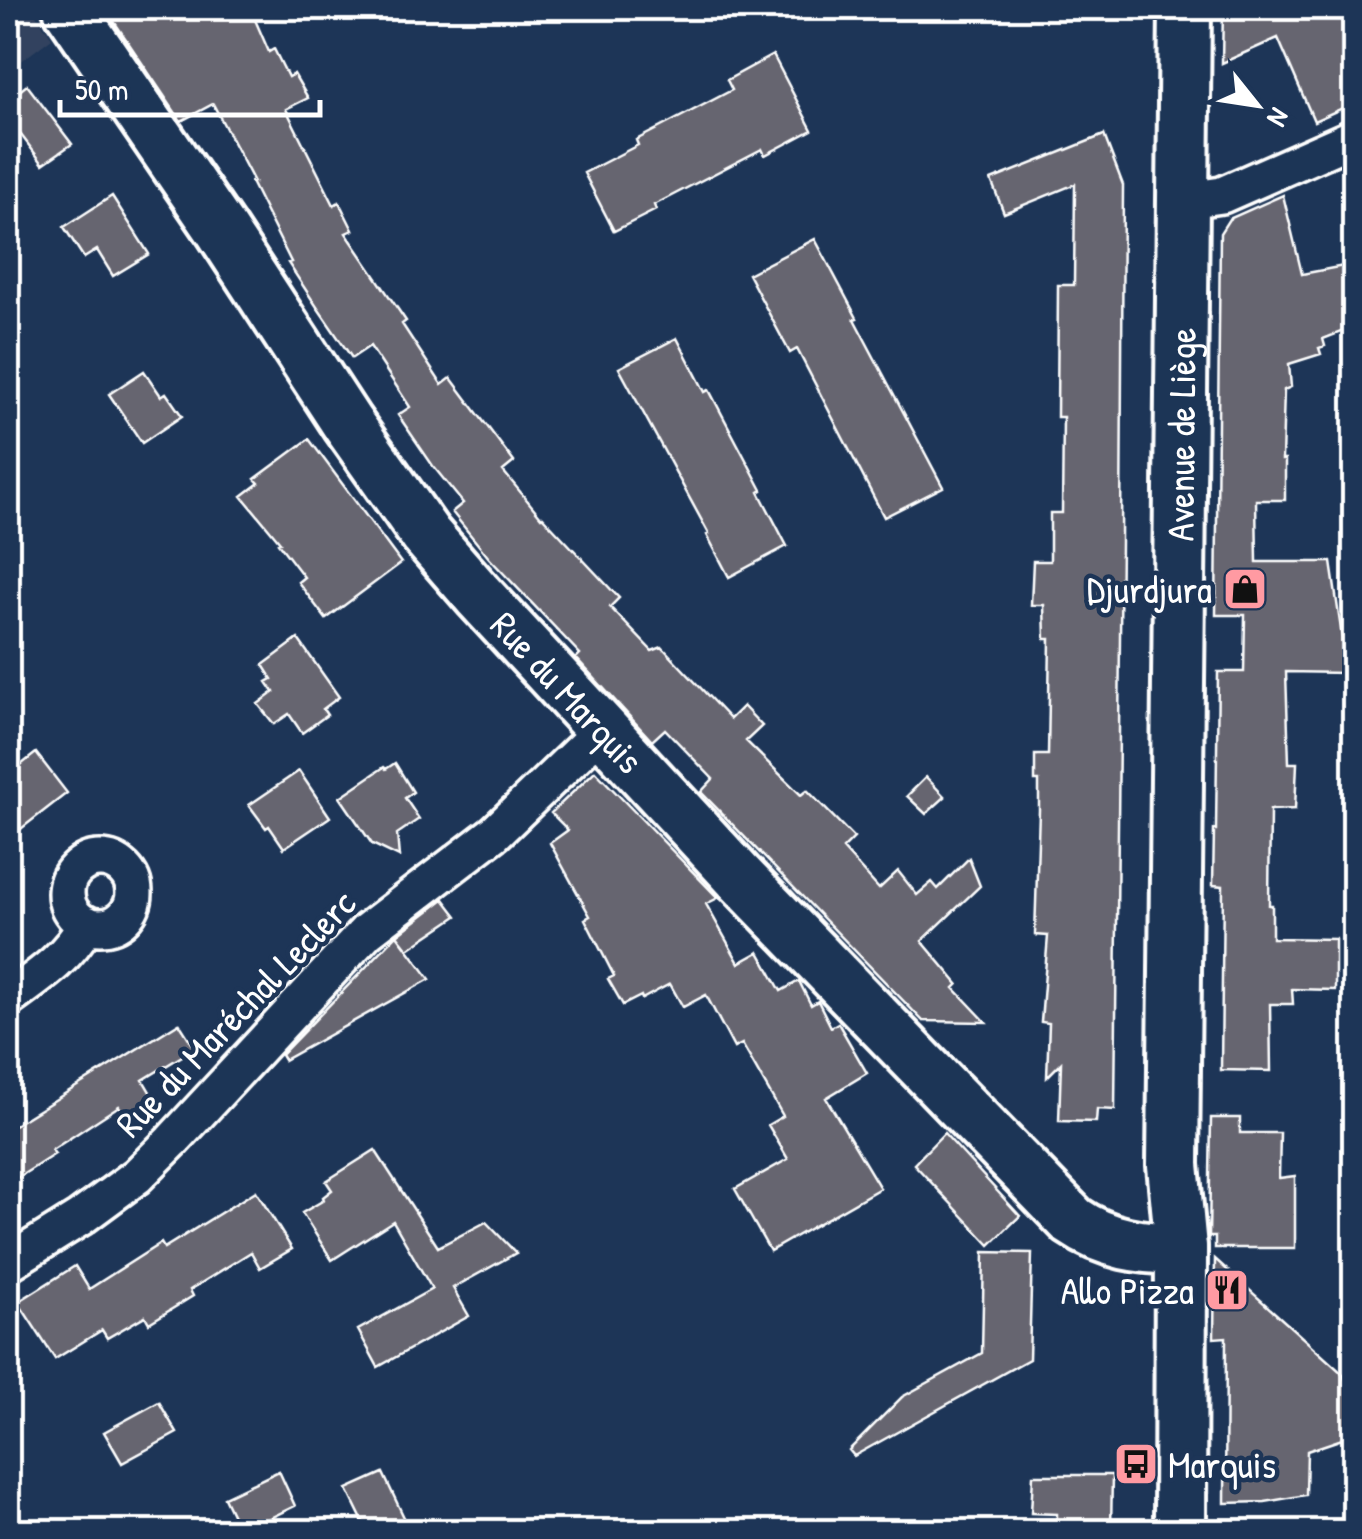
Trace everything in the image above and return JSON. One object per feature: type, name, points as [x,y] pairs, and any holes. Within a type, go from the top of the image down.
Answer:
[{"type":"main road","name":"Rue du Marquis","points":[[69,8],[408,512],[469,585],[740,877],[1073,1220],[1114,1241],[1168,1252]]},
{"type":"main road","name":"Avenue de Liège","points":[[1168,1252],[1158,1221],[1173,1164],[1185,8]]},
{"type":"main road","points":[[1152,1532],[1168,1252]]},
{"type":"main road","points":[[1168,1252],[1180,1532]]},
{"type":"street","points":[[1183,198],[1222,195],[1354,137]]},
{"type":"street","name":"Rue du Maréchal Leclerc","points":[[8,1263],[90,1211],[136,1176],[367,930],[495,833],[603,729]]},
{"type":"street","points":[[8,999],[59,961],[87,924]]},
{"type":"shaded area","points":[[8,8],[31,8],[52,38],[8,71]]},
{"type":"building","points":[[105,8],[250,8],[269,52],[274,49],[288,77],[294,74],[308,98],[286,109],[334,205],[339,202],[353,230],[346,233],[406,321],[402,324],[442,385],[451,378],[514,462],[503,471],[619,598],[610,607],[652,651],[662,647],[730,719],[743,706],[762,726],[746,741],[801,795],[807,790],[854,838],[843,849],[879,889],[898,871],[917,895],[932,882],[938,889],[969,858],[980,886],[922,941],[958,984],[954,988],[986,1022],[923,1021],[701,792],[713,779],[665,729],[652,741],[576,658],[580,654],[489,558],[452,512],[463,503],[398,415],[410,407],[370,346],[352,358],[288,263],[291,262],[254,182],[213,104],[181,121]]},
{"type":"building","points":[[1223,8],[1354,8],[1354,103],[1314,121],[1278,38],[1222,63]]},
{"type":"building","points":[[773,55],[812,130],[765,155],[762,149],[654,205],[656,210],[614,231],[584,173],[638,145],[636,140],[732,90],[727,80]]},
{"type":"building","points":[[27,85],[72,144],[43,164],[21,135],[8,145],[8,100]]},
{"type":"building","points":[[1104,135],[1123,185],[1121,541],[1115,1110],[1097,1109],[1096,1122],[1059,1121],[1061,1063],[1047,1077],[1049,1023],[1041,1022],[1048,936],[1035,935],[1039,781],[1035,781],[1035,755],[1048,755],[1050,639],[1045,639],[1044,605],[1031,605],[1033,561],[1050,561],[1050,513],[1062,513],[1063,417],[1057,417],[1058,285],[1074,285],[1075,184],[1004,213],[991,180]]},
{"type":"building","points":[[1283,195],[1302,274],[1354,264],[1354,327],[1323,339],[1321,354],[1289,364],[1291,387],[1284,390],[1285,500],[1256,500],[1257,562],[1331,562],[1345,673],[1286,672],[1289,763],[1297,763],[1295,809],[1270,810],[1269,905],[1272,938],[1335,939],[1335,990],[1292,989],[1293,1004],[1270,1004],[1271,1071],[1221,1070],[1223,886],[1213,885],[1218,672],[1244,672],[1245,615],[1216,615],[1220,233],[1229,219]]},
{"type":"building","points":[[112,196],[149,254],[113,276],[97,250],[84,258],[64,227]]},
{"type":"building","points":[[815,239],[943,487],[884,517],[797,349],[790,353],[748,274]]},
{"type":"building","points":[[677,338],[762,490],[759,492],[787,546],[729,577],[619,368]]},
{"type":"building","points":[[144,371],[161,396],[166,393],[182,416],[142,443],[109,394]]},
{"type":"building","points":[[309,439],[401,563],[326,619],[298,582],[304,577],[242,496],[259,483],[255,479]]},
{"type":"building","points":[[298,639],[339,697],[323,709],[327,715],[302,733],[289,714],[274,724],[258,704],[274,692],[267,682],[272,679],[263,665]]},
{"type":"building","points":[[36,753],[67,793],[8,839],[8,775]]},
{"type":"building","points":[[395,763],[413,792],[405,798],[419,819],[397,834],[399,857],[372,844],[340,797]]},
{"type":"building","points":[[299,771],[330,817],[284,848],[249,805]]},
{"type":"building","points":[[595,771],[718,898],[706,904],[739,963],[759,952],[781,991],[799,981],[811,1005],[818,1001],[831,1027],[838,1023],[867,1073],[826,1098],[880,1188],[770,1251],[735,1189],[788,1159],[768,1125],[783,1116],[742,1044],[734,1048],[706,995],[683,1007],[670,984],[623,1005],[608,979],[614,976],[585,919],[590,916],[550,843],[568,830],[551,813]]},
{"type":"building","points":[[926,777],[945,797],[926,814],[907,796]]},
{"type":"building","points":[[444,899],[457,916],[408,949],[397,935]]},
{"type":"building","points":[[397,935],[430,979],[284,1060],[281,1055]]},
{"type":"building","points":[[179,1023],[195,1048],[143,1080],[156,1102],[127,1120],[119,1106],[8,1184],[8,1129]]},
{"type":"building","points":[[1211,1118],[1240,1118],[1240,1133],[1280,1133],[1279,1178],[1295,1176],[1295,1248],[1215,1248],[1215,1237],[1209,1237]]},
{"type":"building","points":[[944,1133],[1020,1216],[990,1245],[914,1164]]},
{"type":"building","points":[[375,1150],[438,1247],[486,1222],[516,1253],[453,1288],[469,1316],[378,1367],[358,1330],[432,1289],[393,1221],[332,1260],[302,1213],[324,1200],[332,1190],[326,1181]]},
{"type":"building","points":[[256,1191],[292,1249],[260,1268],[251,1252],[190,1290],[193,1296],[149,1323],[145,1316],[107,1338],[102,1330],[55,1359],[18,1302],[75,1266],[89,1289],[161,1243],[164,1248]]},
{"type":"building","points":[[984,1252],[1032,1253],[1029,1359],[854,1456],[849,1450],[902,1397],[982,1353]]},
{"type":"building","points":[[1215,1259],[1343,1374],[1354,1406],[1354,1435],[1307,1451],[1306,1495],[1225,1503],[1226,1337],[1214,1338]]},
{"type":"building","points":[[159,1402],[177,1433],[122,1463],[104,1432]]},
{"type":"building","points":[[279,1471],[295,1506],[241,1532],[224,1497]]},
{"type":"building","points":[[383,1473],[411,1532],[368,1532],[347,1489]]},
{"type":"building","points":[[1033,1475],[1112,1475],[1111,1530],[1057,1532],[1057,1514],[1031,1513]]},
{"type":"place","name":"Djurdjura","points":[[1245,589]]},
{"type":"place","name":"Allo Pizza","points":[[1227,1290]]},
{"type":"place","name":"Marquis","points":[[1136,1464]]}]
